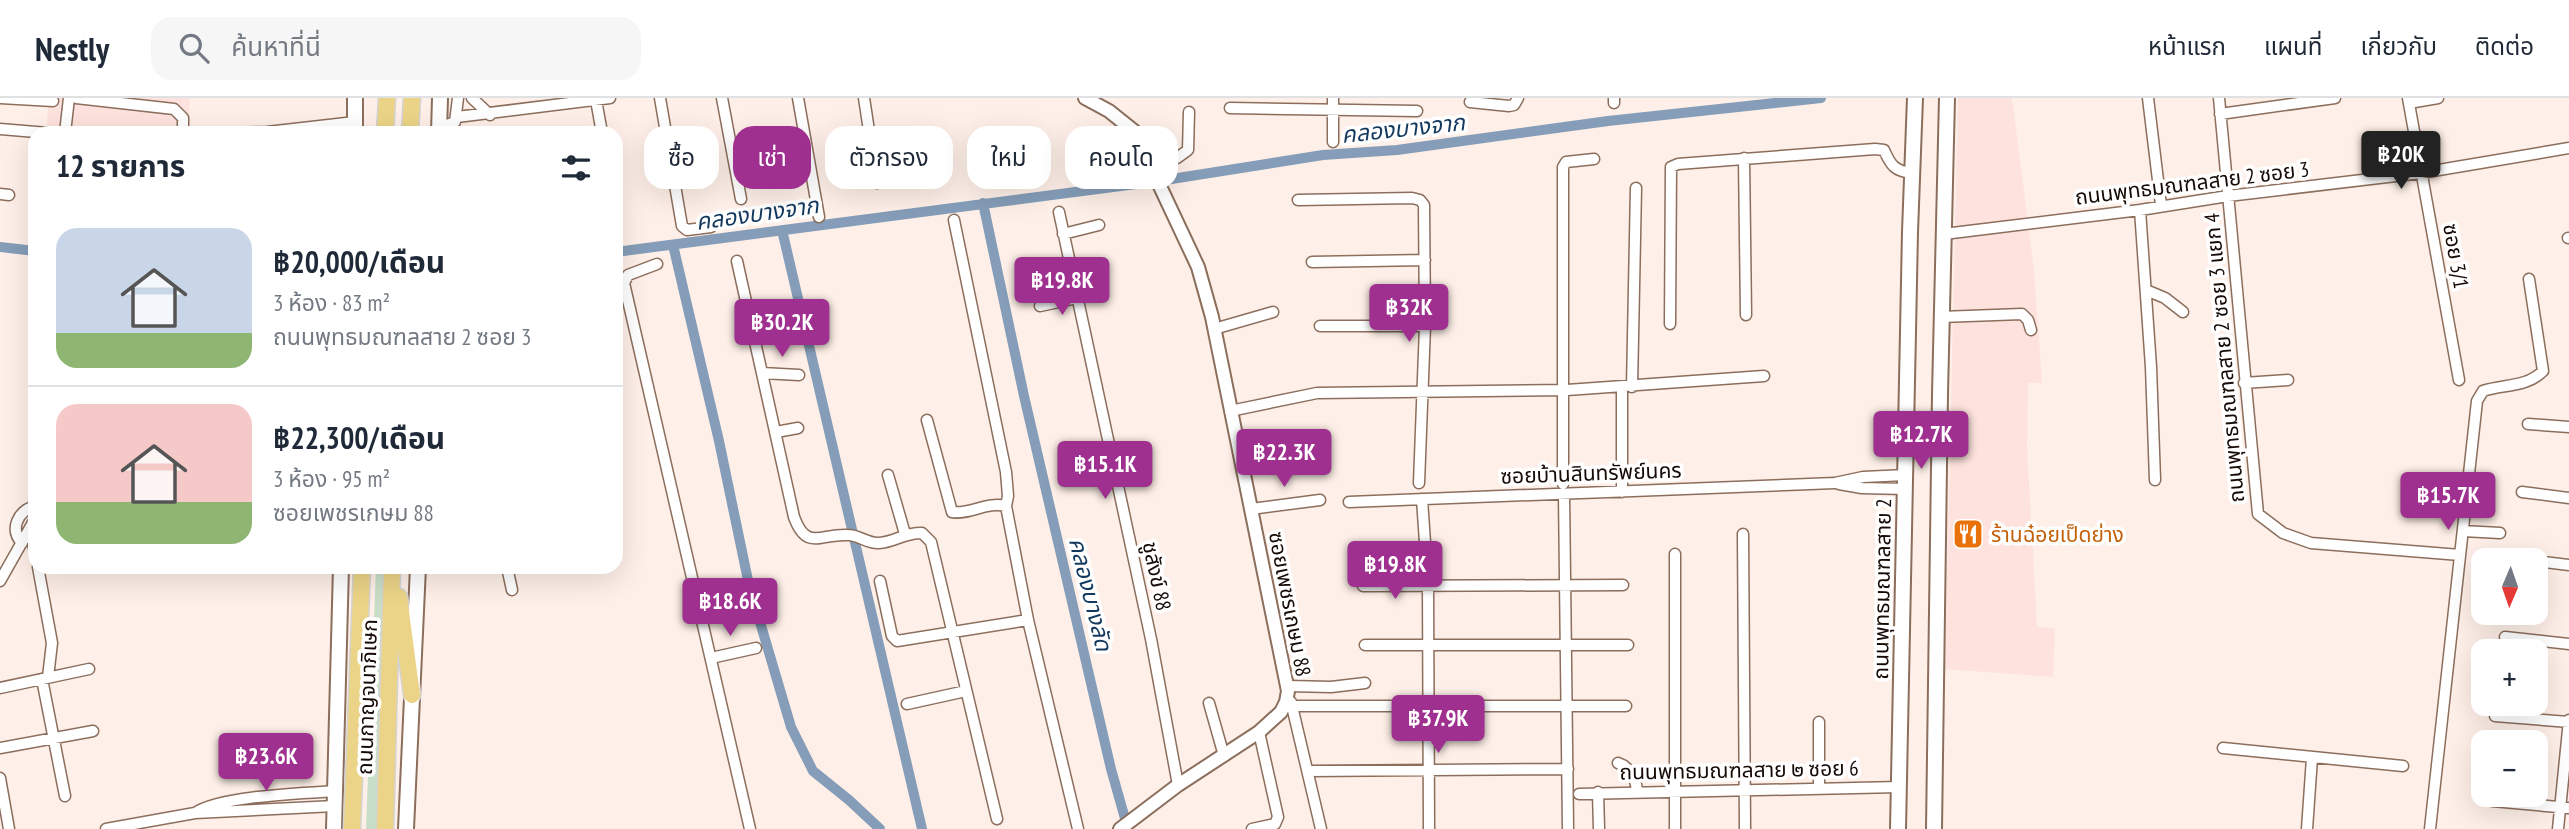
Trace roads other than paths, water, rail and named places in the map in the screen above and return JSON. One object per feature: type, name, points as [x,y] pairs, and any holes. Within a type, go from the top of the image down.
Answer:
[{"type":"highway","points":[[385,126],[387,98]]},
{"type":"highway","points":[[410,126],[412,98]]},
{"type":"highway","points":[[353,574],[360,619]]},
{"type":"highway","name":"ถนนกาญจนาภิเษก","points":[[352,829],[362,574]]},
{"type":"highway","name":"ถนนกาญจนาภิเษก","points":[[385,829],[394,574]]},
{"type":"highway","points":[[395,574],[412,695]]},
{"type":"main road","points":[[355,98],[355,126]]},
{"type":"main road","points":[[439,126],[440,98]]},
{"type":"main road","name":"ถนนพุทธมณฑลสาย 2","points":[[1898,829],[1915,98]]},
{"type":"main road","points":[[1934,829],[1941,317],[1947,98]]},
{"type":"main road","points":[[334,829],[341,574]]},
{"type":"main road","points":[[406,829],[418,574]]},
{"type":"street","points":[[0,98],[53,101]]},
{"type":"street","points":[[66,126],[69,98]]},
{"type":"street","points":[[76,98],[174,109],[183,118],[184,126]]},
{"type":"street","points":[[448,126],[457,117],[458,98]]},
{"type":"street","points":[[472,98],[490,115]]},
{"type":"street","points":[[457,117],[610,98]]},
{"type":"street","points":[[660,98],[682,226],[687,230],[711,227]]},
{"type":"street","points":[[722,98],[741,199]]},
{"type":"street","points":[[798,98],[819,217]]},
{"type":"street","points":[[864,98],[868,126]]},
{"type":"street","name":"ซอยเพชรเกษม 88","points":[[1085,98],[1127,126]]},
{"type":"street","points":[[1333,98],[1333,142]]},
{"type":"street","points":[[1470,102],[1509,106],[1514,105],[1518,98]]},
{"type":"street","points":[[2148,98],[2161,205]]},
{"type":"street","name":"ถนนพุทธมณฑลสาย 2 ซอย 3 แยก 4","points":[[2219,98],[2258,514],[2296,540],[2326,546],[2460,555]]},
{"type":"street","points":[[2220,114],[2261,103],[2335,98]]},
{"type":"street","points":[[2408,100],[2438,98]]},
{"type":"street","points":[[596,100],[601,126]]},
{"type":"street","name":"ซอย 3/1","points":[[2408,100],[2459,380]]},
{"type":"street","points":[[1230,108],[1417,111]]},
{"type":"street","points":[[1178,157],[1188,150],[1189,112]]},
{"type":"street","points":[[0,129],[28,131]]},
{"type":"street","name":"ถนนพุทธมณฑลสาย 2 ซอย 3","points":[[1944,234],[2140,210],[2228,195],[2421,173],[2569,148]]},
{"type":"street","points":[[1670,324],[1671,167],[1678,164],[1744,158],[1875,149],[1884,150],[1889,163],[1899,171],[1912,173]]},
{"type":"street","points":[[1744,158],[1746,315]]},
{"type":"street","points":[[1568,829],[1562,390],[1563,167],[1566,162],[1594,159]]},
{"type":"street","points":[[1622,492],[1636,188]]},
{"type":"street","name":"ซอยเพชรเกษม 88","points":[[1121,829],[1178,785],[1259,732],[1281,712],[1288,689],[1214,329],[1198,267],[1163,189]]},
{"type":"street","points":[[1298,200],[1420,200],[1424,205],[1425,326],[1419,483]]},
{"type":"street","points":[[2140,210],[2151,367],[2155,480]]},
{"type":"street","name":"ชูสังข์ 88","points":[[1059,212],[1151,639],[1178,785]]},
{"type":"street","points":[[954,220],[1006,472],[1006,506],[1028,620],[1078,829]]},
{"type":"street","points":[[1063,234],[1099,225]]},
{"type":"street","points":[[1312,262],[1425,260]]},
{"type":"street","points":[[737,261],[799,531],[811,538],[854,536],[879,544],[905,534],[922,533],[931,542],[997,819]]},
{"type":"street","points":[[657,264],[628,275],[624,283],[750,829]]},
{"type":"street","points":[[2430,829],[2478,397],[2488,389],[2521,384],[2543,371],[2529,279]]},
{"type":"street","points":[[2146,290],[2165,298],[2183,312]]},
{"type":"street","points":[[1040,306],[1077,298]]},
{"type":"street","points":[[1214,329],[1273,312]]},
{"type":"street","points":[[750,323],[787,313]]},
{"type":"street","points":[[1941,317],[2022,314],[2028,320],[2031,330]]},
{"type":"street","points":[[1320,326],[1425,326]]},
{"type":"street","points":[[762,373],[799,375]]},
{"type":"street","points":[[1230,411],[1317,393],[1562,390],[1764,376]]},
{"type":"street","points":[[2244,383],[2288,380]]},
{"type":"street","points":[[927,420],[952,512],[959,513],[995,504],[1006,506]]},
{"type":"street","points":[[2528,424],[2569,427]]},
{"type":"street","points":[[776,432],[798,428]]},
{"type":"street","points":[[888,475],[905,534]]},
{"type":"street","name":"ซอยบ้านสินทรัพย์นคร","points":[[1349,502],[1563,489],[1622,492],[1905,482]]},
{"type":"street","points":[[2522,492],[2569,498]]},
{"type":"street","points":[[1422,499],[1427,586],[1429,829]]},
{"type":"street","points":[[1251,509],[1320,500]]},
{"type":"street","points":[[22,543],[16,534],[16,523],[28,508]]},
{"type":"street","points":[[2463,531],[2500,533]]},
{"type":"street","points":[[0,581],[28,532]]},
{"type":"street","points":[[1743,534],[1745,829]]},
{"type":"street","points":[[1675,554],[1675,829]]},
{"type":"street","points":[[2548,562],[2569,565]]},
{"type":"street","points":[[39,574],[52,643],[45,678],[65,796]]},
{"type":"street","points":[[509,574],[512,590]]},
{"type":"street","points":[[880,581],[894,639],[953,634],[1028,620]]},
{"type":"street","points":[[1363,586],[1623,585]]},
{"type":"street","points":[[700,612],[728,604]]},
{"type":"street","points":[[2505,637],[2569,644]]},
{"type":"street","points":[[1365,645],[1628,645]]},
{"type":"street","points":[[711,658],[756,648]]},
{"type":"street","points":[[0,688],[89,669]]},
{"type":"street","points":[[1321,829],[1288,689],[1364,683]]},
{"type":"street","points":[[907,704],[966,691]]},
{"type":"street","points":[[1209,703],[1224,756]]},
{"type":"street","points":[[1292,706],[1626,706]]},
{"type":"street","points":[[2495,716],[2569,721],[2565,808],[2558,829]]},
{"type":"street","points":[[1819,722],[1819,787]]},
{"type":"street","points":[[0,748],[93,731]]},
{"type":"street","points":[[1252,829],[1275,824],[1278,817],[1259,732]]},
{"type":"street","points":[[2224,748],[2403,766]]},
{"type":"street","points":[[2306,829],[2312,758]]},
{"type":"street","points":[[1618,763],[1625,766],[1633,777],[1637,791]]},
{"type":"street","points":[[1308,771],[1568,769]]},
{"type":"street","points":[[0,778],[9,829]]},
{"type":"street","name":"ถนนพุทธมณฑลสาย ๒ ซอย 6","points":[[1580,794],[1899,787]]},
{"type":"street","points":[[195,813],[202,808],[249,799],[336,791]]},
{"type":"street","points":[[1598,792],[1599,829]]},
{"type":"street","points":[[106,829],[195,813],[204,815],[285,807],[335,806]]},
{"type":"waterway","name":"คลองบางจาก","points":[[623,251],[1159,181],[1323,155],[1397,150],[1608,121],[1821,98]]},
{"type":"waterway","name":"คลองบางลัด","points":[[983,203],[1024,396],[1111,769],[1128,829]]},
{"type":"waterway","points":[[782,230],[922,829]]},
{"type":"waterway","points":[[673,245],[719,441],[749,585],[791,727],[813,771],[880,829]]},
{"type":"waterway","name":"คลองบางจาก","points":[[0,247],[28,250]]},
{"type":"place","name":"ร้านฉ๋อยเป็ดย่าง","points":[[1968,534]]}]
